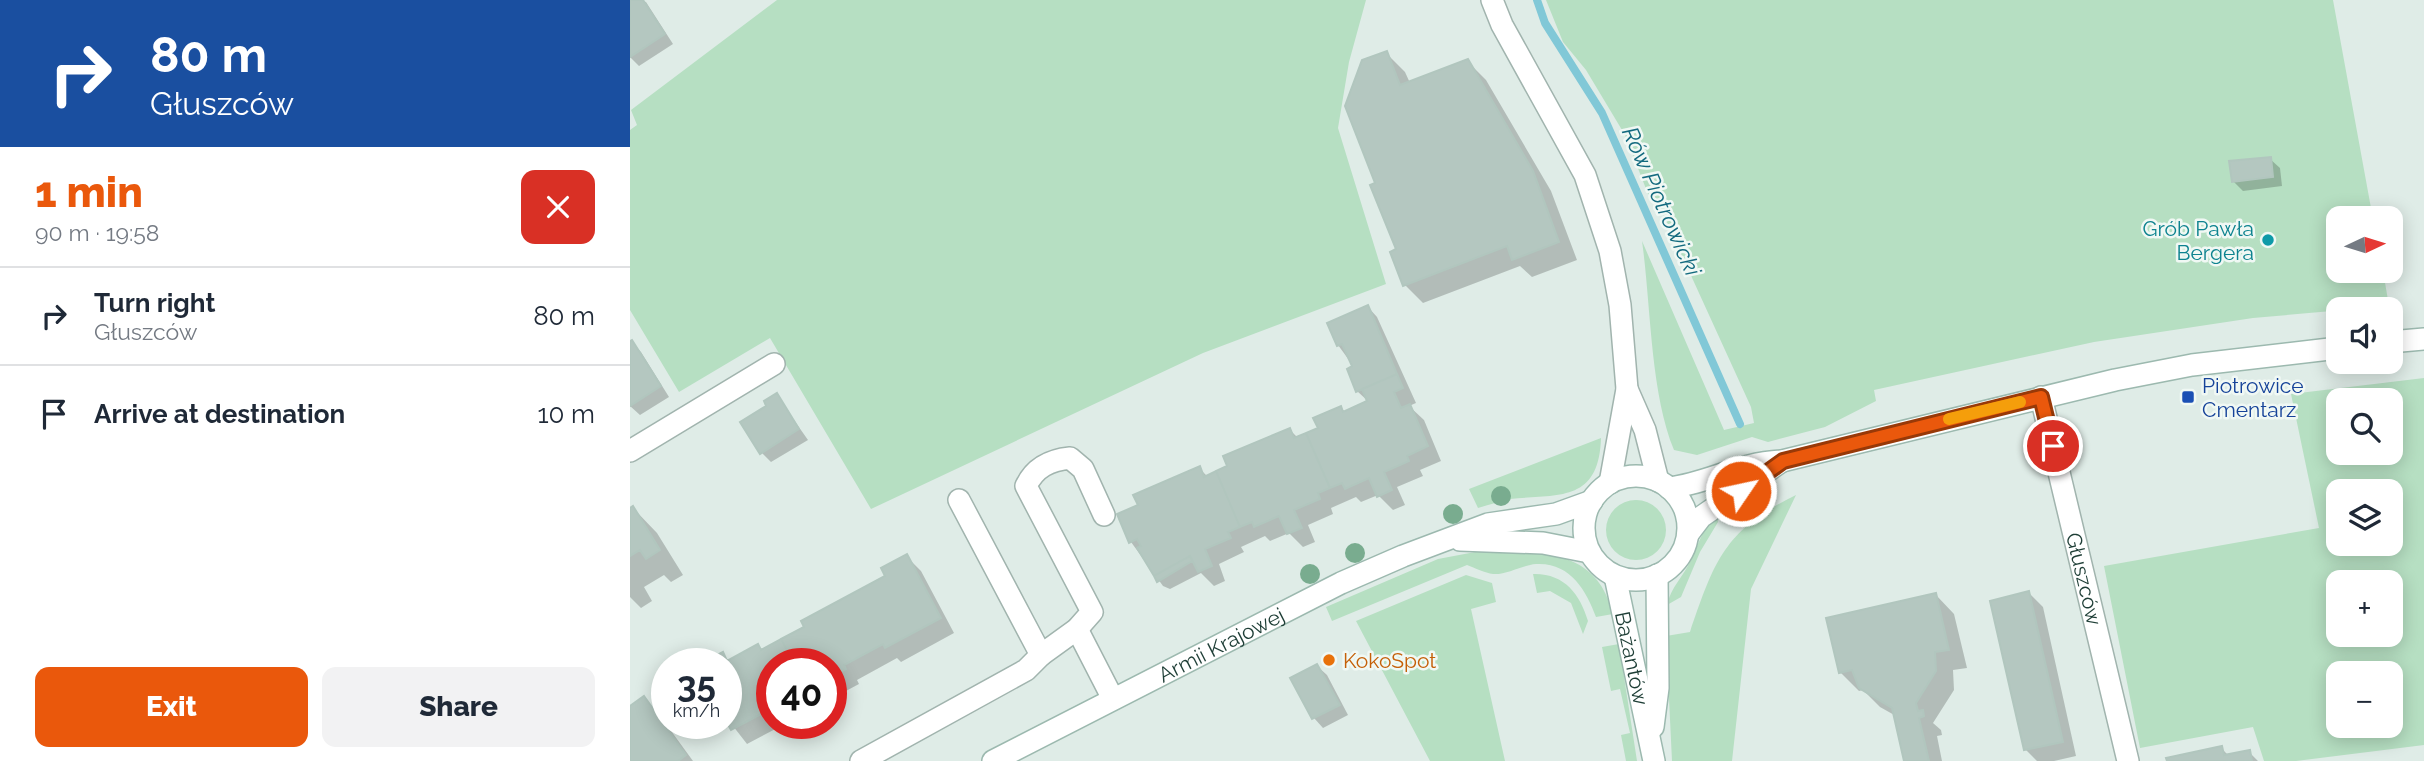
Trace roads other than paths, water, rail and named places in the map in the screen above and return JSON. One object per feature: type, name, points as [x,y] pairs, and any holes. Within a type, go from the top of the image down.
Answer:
[{"type":"street","points":[[1492,0],[1517,53],[1563,131],[1585,175],[1600,216],[1619,295],[1628,389],[1610,483]]},
{"type":"street","points":[[2403,341],[2424,339]]},
{"type":"street","points":[[1783,461],[1701,517],[1688,534],[1675,563],[1657,575],[1644,580],[1615,576],[1600,566],[1590,552],[1584,526],[1592,501],[1610,483],[1634,476],[1664,485],[1685,486],[1754,463],[1783,461],[2041,397],[2192,365],[2326,349]]},
{"type":"street","points":[[630,451],[774,364]]},
{"type":"street","points":[[1628,389],[1664,485],[1684,509],[1688,534]]},
{"type":"street","name":"Głuszców","points":[[2041,397],[2128,761]]},
{"type":"street","points":[[861,761],[1026,670],[1041,655],[1077,629],[1092,612],[1026,486],[1033,473],[1055,459],[1070,458],[1083,468],[1104,515]]},
{"type":"street","points":[[959,500],[1041,655]]},
{"type":"street","name":"Armii Krajowej","points":[[993,761],[1341,583],[1403,556],[1454,540],[1488,524],[1556,514],[1592,501]]},
{"type":"street","name":"Armii Krajowej","points":[[1454,540],[1530,542],[1590,552]]},
{"type":"street","name":"Bażantów","points":[[1651,740],[1658,688],[1657,575]]},
{"type":"street","name":"Bażantów","points":[[1615,576],[1654,761]]},
{"type":"street","points":[[1077,629],[1113,699]]},
{"type":"waterway","name":"Rów Piotrowicki","points":[[1537,0],[1545,23],[1602,113],[1740,424]]},
{"type":"place","name":"Grób Pawła Bergera","points":[[2268,240]]},
{"type":"place","name":"Piotrowice Cmentarz","points":[[2188,397]]},
{"type":"place","name":"KokoSpot","points":[[1329,660]]}]
